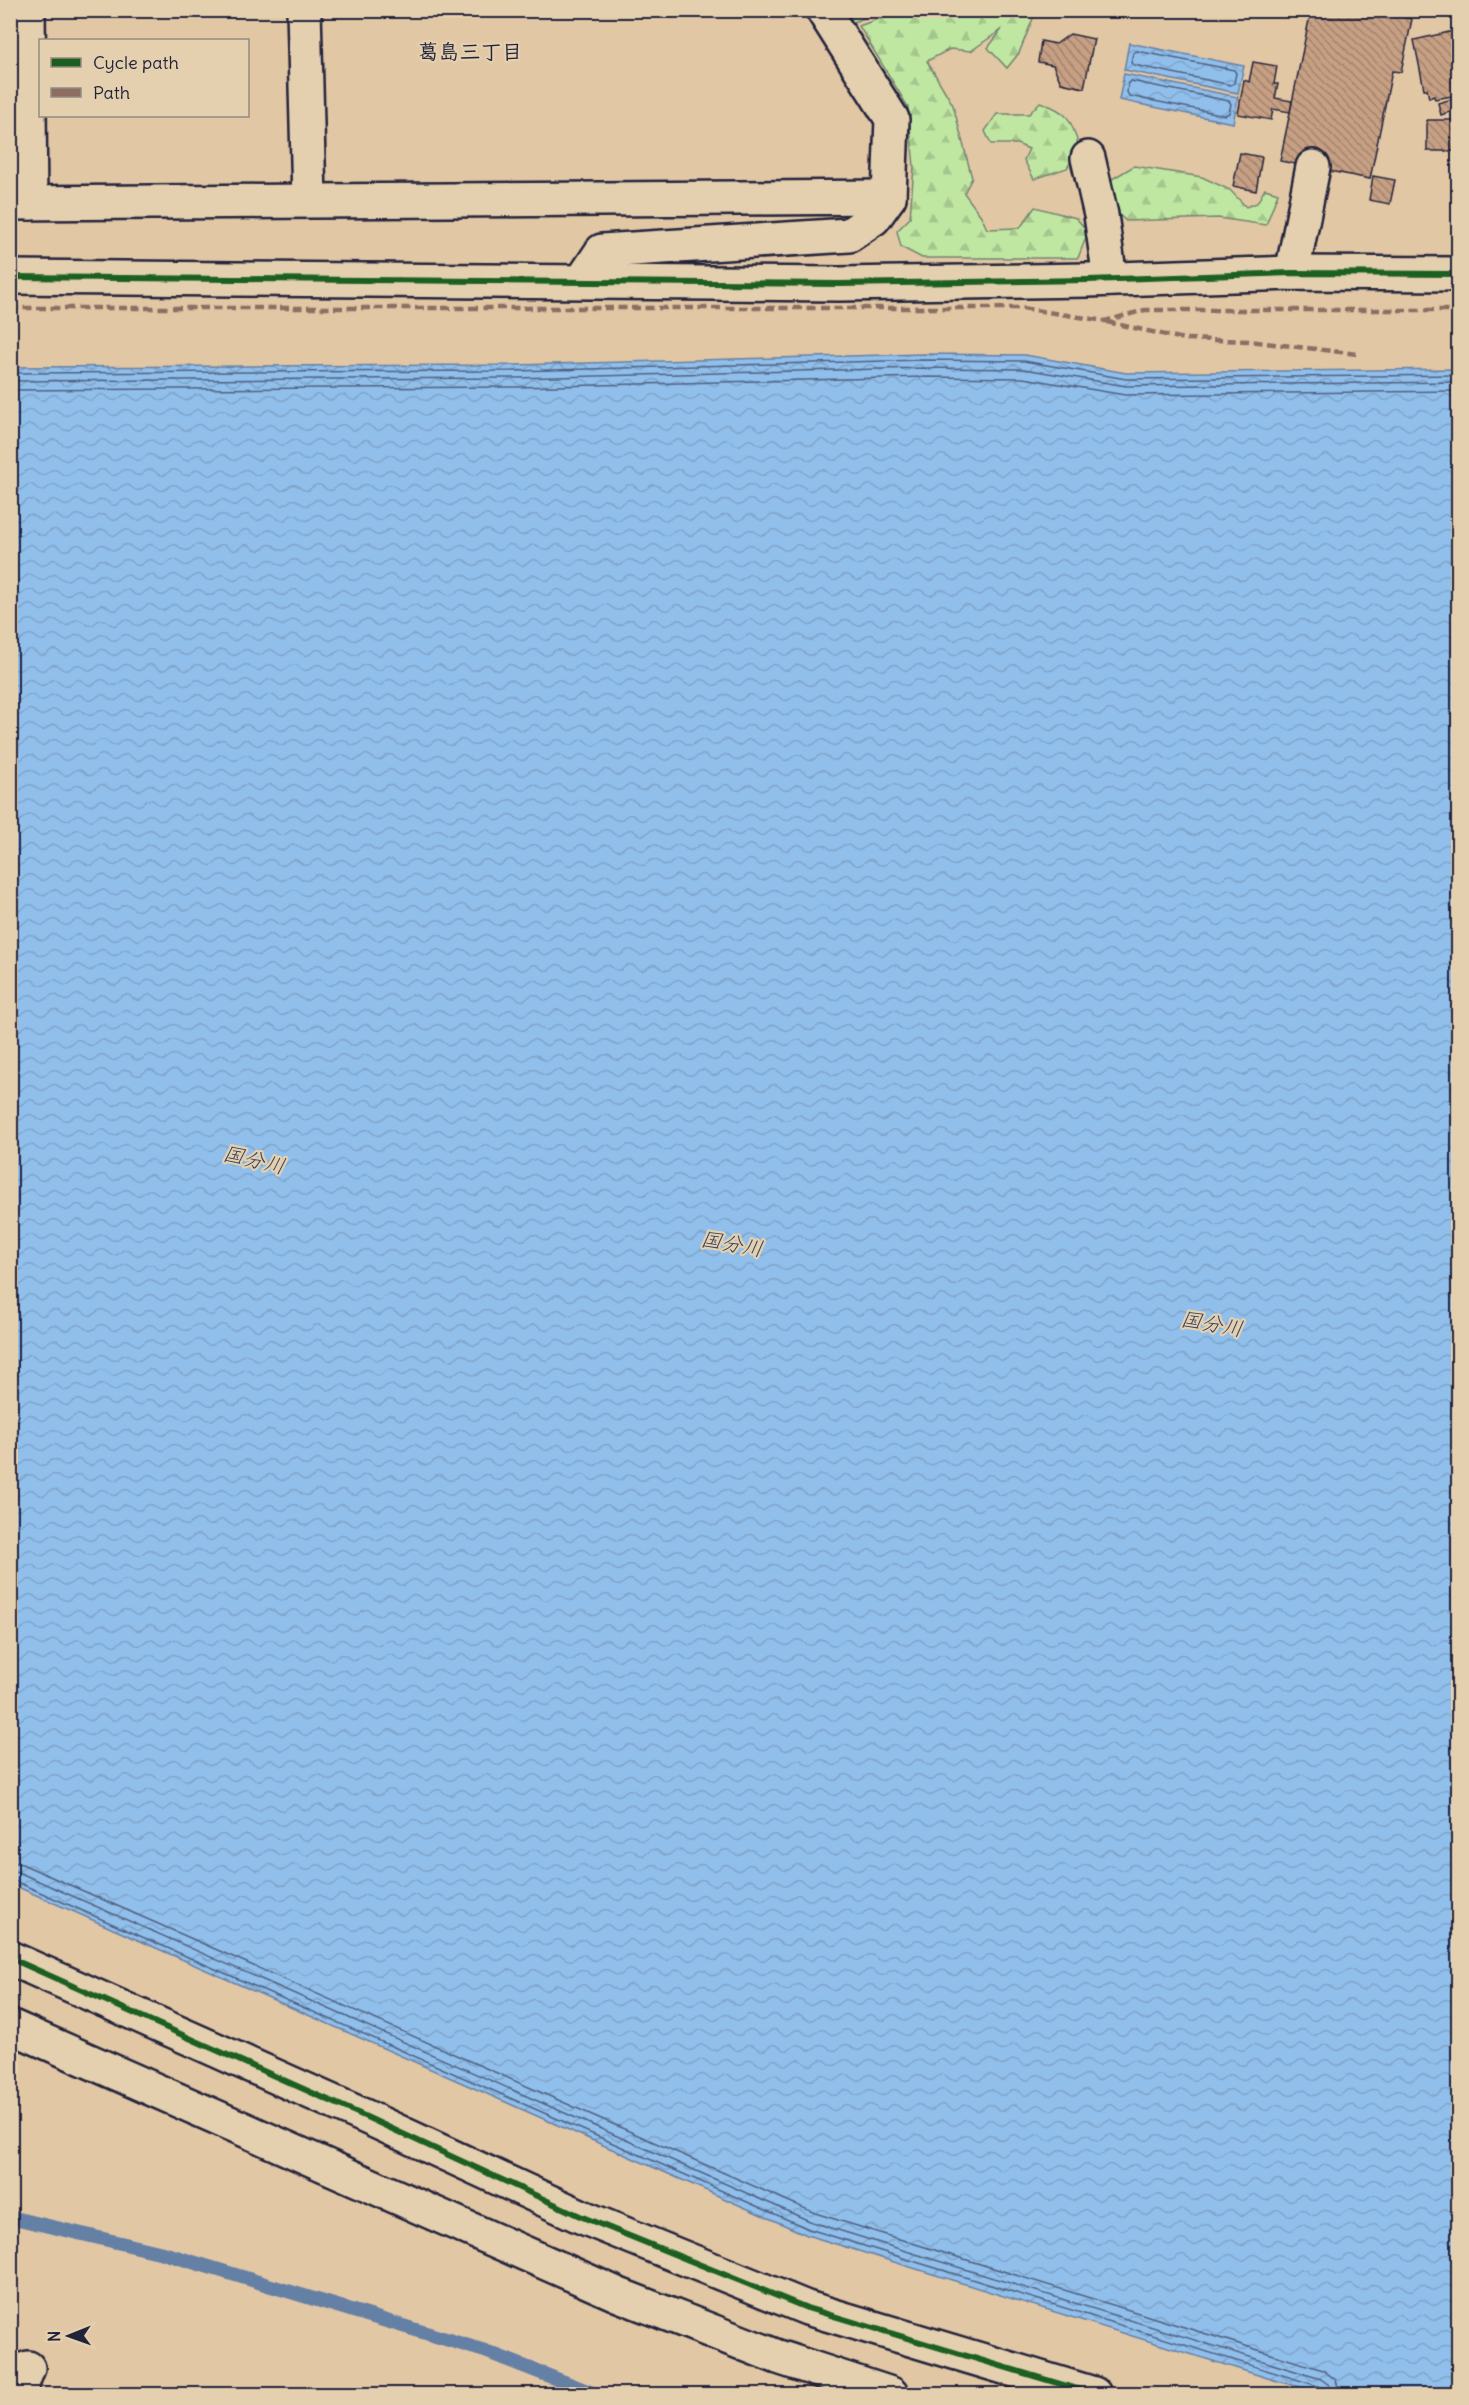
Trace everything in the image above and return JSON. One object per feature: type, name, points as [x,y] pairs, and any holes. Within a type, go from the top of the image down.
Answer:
[{"type":"street","points":[[28,10],[20,203],[890,197]]},
{"type":"street","points":[[304,10],[309,200]]},
{"type":"street","points":[[582,281],[602,251],[849,235],[874,218],[890,197],[892,119],[823,10]]},
{"type":"street","points":[[1088,158],[1101,215],[1110,279]]},
{"type":"street","points":[[1292,273],[1313,167]]},
{"type":"street","points":[[10,277],[839,284],[1292,273],[1458,274]]},
{"type":"street","points":[[10,1958],[362,2115],[580,2216],[807,2308],[1094,2394]]},
{"type":"street","points":[[10,2026],[619,2295],[778,2357],[891,2394]]},
{"type":"green space","points":[[846,11],[884,11],[853,22]]},
{"type":"green space","points":[[901,11],[1036,11],[1019,53],[1007,68],[988,48],[1002,29],[971,51],[950,49],[927,61],[953,105],[972,178],[964,193],[981,216],[987,229],[1020,228],[1035,207],[1076,218],[1088,232],[1078,258],[922,258],[901,247],[897,231],[910,218],[914,166],[908,107],[859,26]]},
{"type":"green space","points":[[1040,102],[1057,109],[1067,117],[1079,147],[1067,168],[1034,179],[1024,160],[1029,149],[1017,144],[991,144],[985,131],[997,114],[1029,114]]},
{"type":"green space","points":[[1134,166],[1202,177],[1230,190],[1246,207],[1257,203],[1265,189],[1278,193],[1266,225],[1218,218],[1126,221],[1107,204],[1107,182]]},
{"type":"water","points":[[1129,43],[1244,66],[1238,93],[1124,70]]},
{"type":"water","points":[[1124,74],[1238,97],[1233,123],[1119,100]]},
{"type":"water","name":"国分川","points":[[923,354],[1025,355],[1126,373],[1458,369],[1458,2394],[1327,2394],[1274,2380],[807,2235],[11,1884],[11,367],[515,365]]},
{"type":"building","points":[[1311,10],[1371,10],[1412,19],[1401,72],[1392,71],[1370,179],[1280,161]]},
{"type":"building","points":[[1458,30],[1458,95],[1429,98],[1427,89],[1424,89],[1414,40]]},
{"type":"building","points":[[1070,34],[1094,39],[1084,88],[1061,83],[1053,65],[1038,62],[1041,41],[1056,44]]},
{"type":"building","points":[[1253,62],[1277,66],[1274,84],[1278,84],[1275,98],[1292,101],[1290,112],[1273,109],[1271,120],[1238,114],[1244,80],[1249,82]]},
{"type":"building","points":[[1456,98],[1458,109],[1441,115],[1438,103]]},
{"type":"building","points":[[1427,120],[1458,120],[1458,151],[1427,151]]},
{"type":"building","points":[[1240,153],[1262,157],[1256,191],[1233,186]]},
{"type":"building","points":[[1373,176],[1395,180],[1390,204],[1369,200]]},
{"type":"waterway","points":[[10,2217],[163,2253],[485,2351],[595,2394]]},
{"type":"marked path","points":[[10,308],[1022,308],[1105,321],[1145,310],[1458,310]]},
{"type":"marked path","points":[[1107,322],[1184,339],[1249,341],[1357,354]]},
{"type":"cycle path","points":[[10,277],[839,284],[1088,280],[1292,273],[1458,274]]},
{"type":"cycle path","points":[[10,1958],[362,2115],[580,2216],[807,2308],[1094,2394]]},
{"type":"district","name":"葛島三丁目","points":[[470,52]]}]
